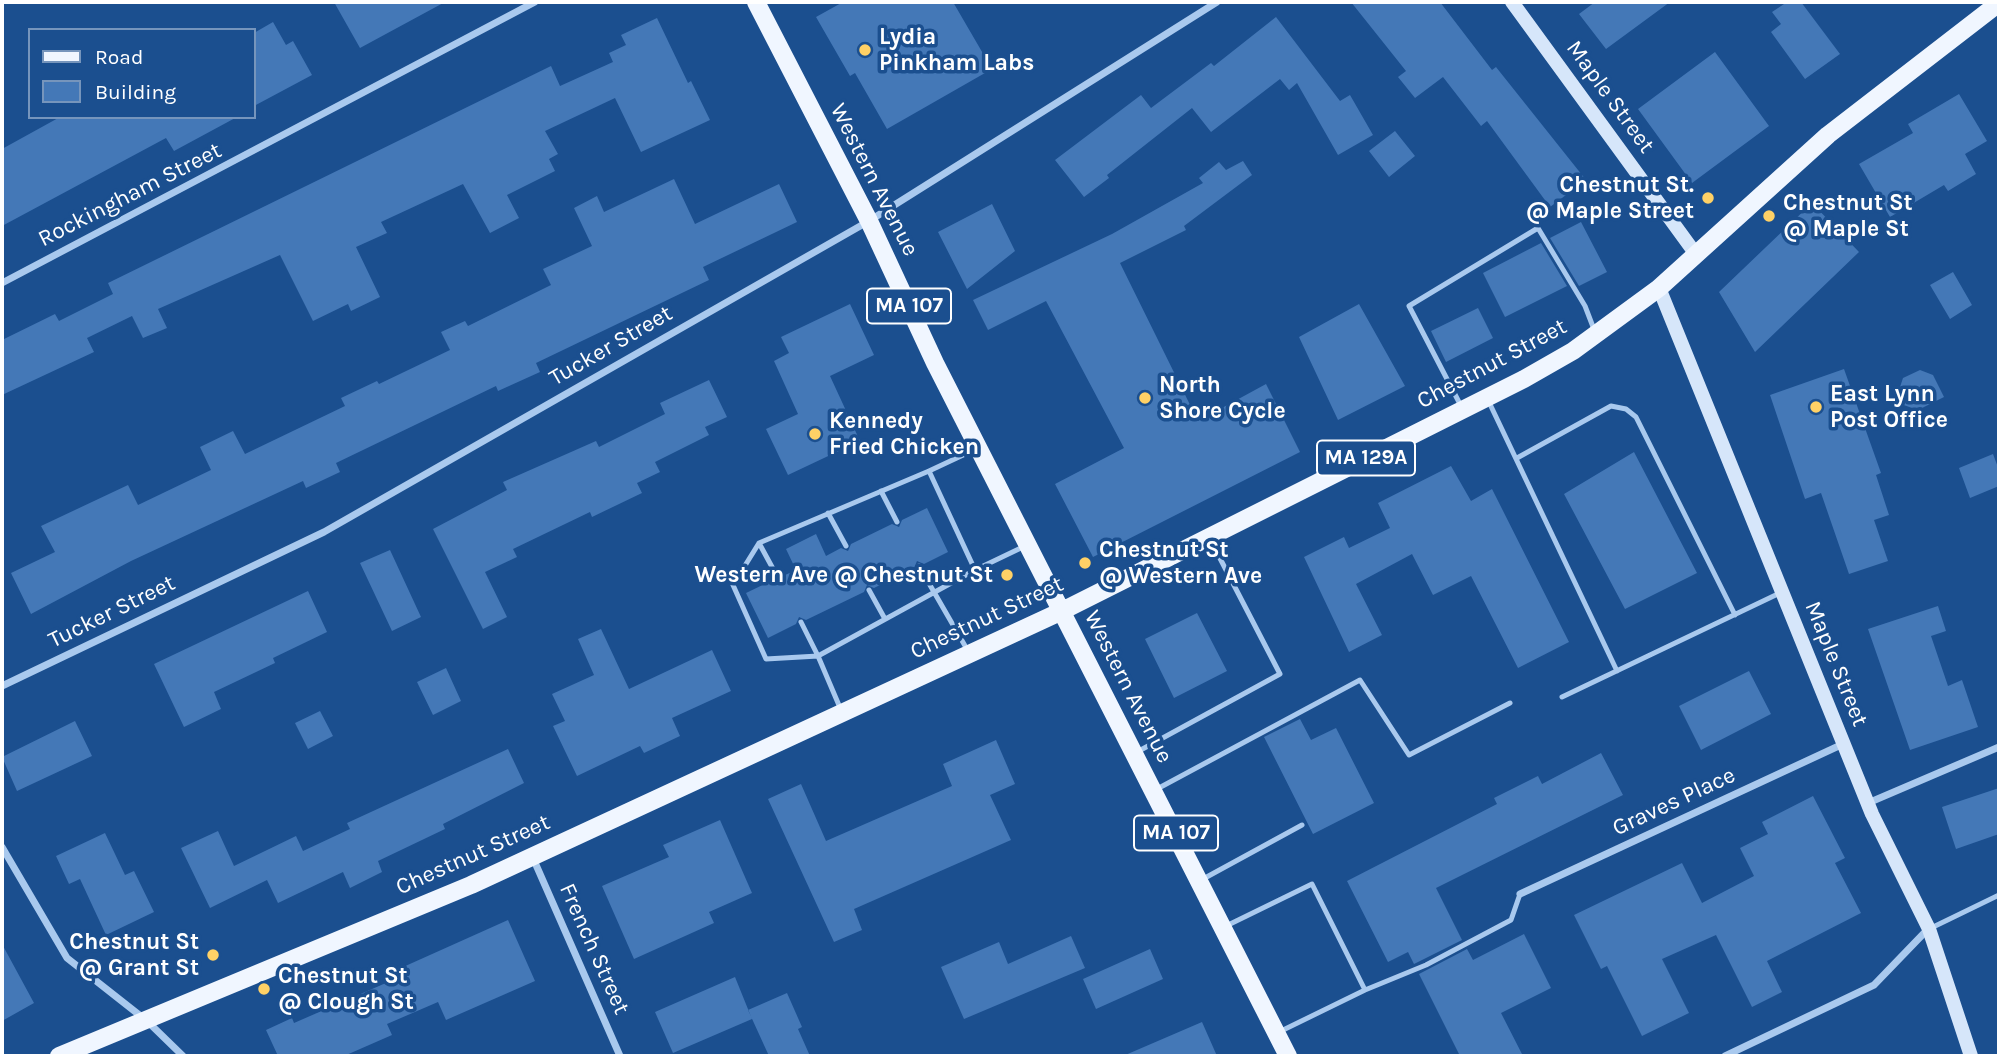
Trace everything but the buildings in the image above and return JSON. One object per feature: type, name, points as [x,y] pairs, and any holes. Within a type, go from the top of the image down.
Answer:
[{"type":"main road","name":"Western Avenue","points":[[755,2],[869,221],[979,448],[1288,1056]]},
{"type":"main road","name":"Chestnut Street","points":[[59,1056],[533,857],[1062,611],[1573,351],[1659,288],[1828,135],[1999,3]]},
{"type":"street","name":"Rockingham Street","points":[[2,283],[535,2]]},
{"type":"street","name":"Tucker Street","points":[[2,686],[324,532],[869,221],[1217,2]]},
{"type":"street","name":"Maple Street","points":[[1512,2],[1695,253]]},
{"type":"street","name":"Maple Street","points":[[1659,288],[1867,803],[1929,929],[1970,1056]]},
{"type":"street","name":"Graves Place","points":[[1520,894],[1843,744]]},
{"type":"street","points":[[1867,803],[1999,747]]},
{"type":"street","points":[[2,847],[67,958],[146,1021],[183,1056]]},
{"type":"street","name":"French Street","points":[[533,857],[621,1056]]},
{"type":"street","points":[[1725,1056],[1874,985],[1929,929]]},
{"type":"lane","points":[[1462,409],[1409,306],[1538,228],[1585,306],[1596,334]]},
{"type":"lane","points":[[1486,397],[1617,671]]},
{"type":"lane","points":[[1517,458],[1611,406],[1626,409],[1636,417],[1735,615]]},
{"type":"lane","points":[[979,448],[759,542],[733,585],[766,659],[818,656],[975,570],[1028,545]]},
{"type":"lane","points":[[929,471],[975,570]]},
{"type":"lane","points":[[881,491],[897,522]]},
{"type":"lane","points":[[828,513],[846,546]]},
{"type":"lane","points":[[1135,753],[1280,674],[1209,537]]},
{"type":"lane","points":[[759,542],[778,578]]},
{"type":"lane","points":[[919,566],[969,654]]},
{"type":"lane","points":[[869,590],[885,619]]},
{"type":"lane","points":[[1562,697],[1782,592]]},
{"type":"lane","points":[[801,622],[842,713]]},
{"type":"lane","points":[[1154,791],[1360,680],[1409,755],[1510,703]]},
{"type":"lane","points":[[1200,880],[1302,825]]},
{"type":"lane","points":[[1223,927],[1312,884],[1364,990]]},
{"type":"lane","points":[[1276,1033],[1364,990],[1426,965],[1511,920],[1520,894]]},
{"type":"lane","points":[[1929,929],[1999,895]]},
{"type":"place","name":"Lydia Pinkham Labs","points":[[865,50]]},
{"type":"place","name":"Chestnut St. @ Maple Street","points":[[1708,198]]},
{"type":"place","name":"Chestnut St @ Maple St","points":[[1769,216]]},
{"type":"place","name":"North Shore Cycle","points":[[1145,398]]},
{"type":"place","name":"East Lynn Post Office","points":[[1816,407]]},
{"type":"place","name":"Kennedy Fried Chicken","points":[[815,434]]},
{"type":"place","name":"Chestnut St @ Western Ave","points":[[1085,563]]},
{"type":"place","name":"Western Ave @ Chestnut St","points":[[1007,575]]},
{"type":"place","name":"Chestnut St @ Grant St","points":[[213,955]]},
{"type":"place","name":"Chestnut St @ Clough St","points":[[264,989]]}]
